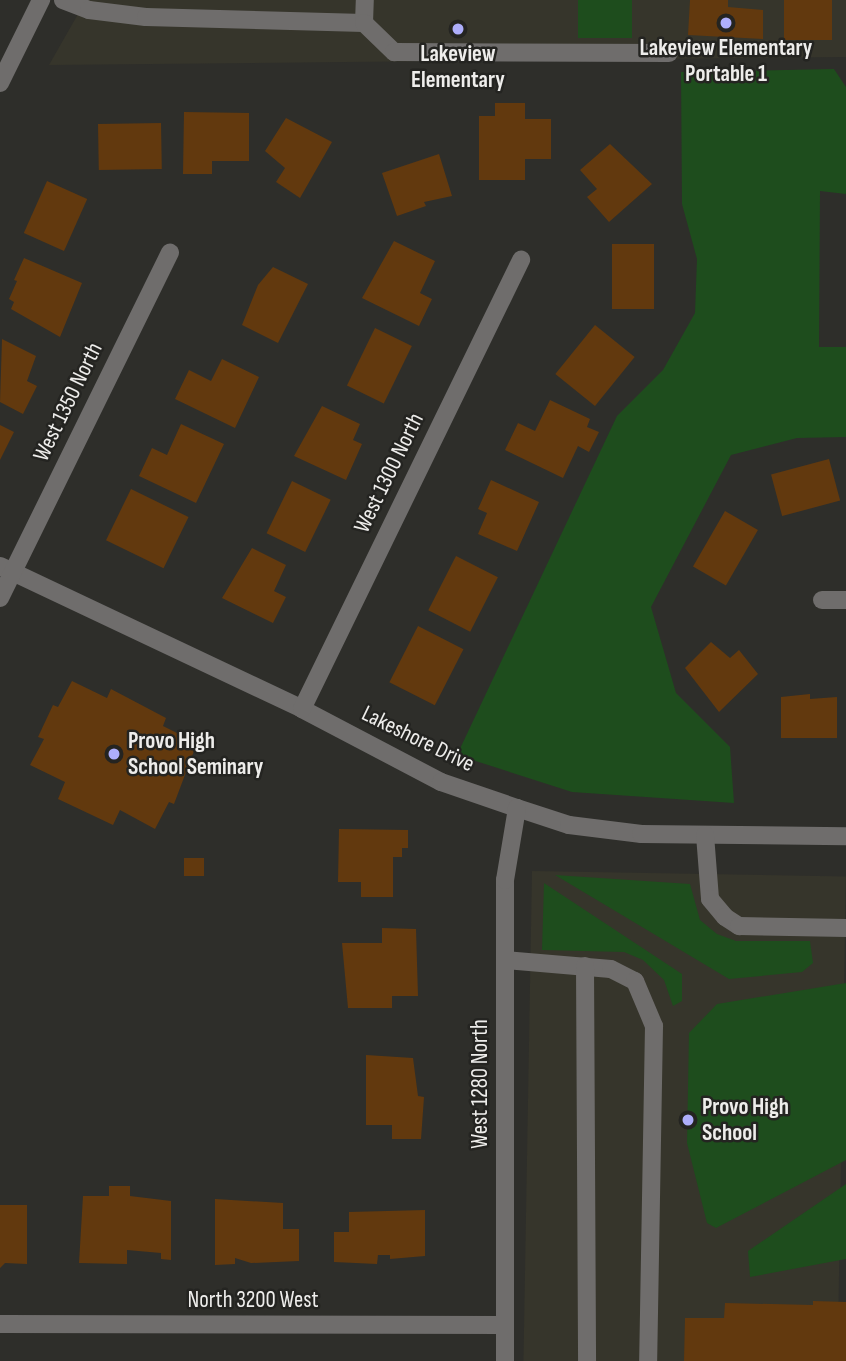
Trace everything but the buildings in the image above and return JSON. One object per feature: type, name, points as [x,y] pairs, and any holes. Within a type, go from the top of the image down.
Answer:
[{"type":"street","points":[[0,83],[41,0]]},
{"type":"street","points":[[63,0],[89,10],[146,17],[364,23],[394,52],[668,53]]},
{"type":"street","points":[[364,23],[365,0]]},
{"type":"street","name":"West 1350 North","points":[[0,598],[5,569],[170,253]]},
{"type":"street","name":"West 1300 North","points":[[302,709],[521,260]]},
{"type":"street","name":"Lakeshore Drive","points":[[5,569],[302,709],[441,782],[569,825],[641,834],[846,836]]},
{"type":"street","points":[[822,600],[846,600]]},
{"type":"street","name":"West 1280 North","points":[[505,1361],[505,880],[517,808]]},
{"type":"street","points":[[705,835],[710,900],[725,917],[739,926],[846,928]]},
{"type":"street","points":[[505,960],[611,969],[635,981],[654,1026],[648,1361]]},
{"type":"street","points":[[584,966],[587,1361]]},
{"type":"street","name":"North 3200 West","points":[[0,1324],[505,1325]]},
{"type":"shaded area","name":"Lakeview Elementary","points":[[86,0],[846,0],[846,57],[49,65]]},
{"type":"shaded area","name":"Provo High School","points":[[532,871],[846,876],[837,1361],[523,1361]]},
{"type":"green space","points":[[578,0],[632,0],[632,38],[578,38]]},
{"type":"green space","points":[[834,69],[846,87],[846,194],[820,191],[819,347],[846,347],[846,437],[797,438],[731,455],[651,607],[676,693],[730,747],[734,803],[572,792],[457,755],[617,416],[663,370],[695,313],[697,259],[682,204],[681,72]]},
{"type":"green space","points":[[555,875],[690,884],[700,920],[717,934],[736,941],[810,941],[813,963],[802,972],[729,979]]},
{"type":"green space","points":[[544,883],[682,974],[682,1001],[673,1006],[664,980],[643,960],[624,952],[542,950]]},
{"type":"green space","points":[[846,983],[846,1160],[716,1228],[707,1223],[687,1143],[689,1033],[717,1004]]},
{"type":"green space","points":[[846,1184],[846,1259],[750,1277],[748,1251]]},
{"type":"place","name":"Lakeview Elementary Portable 1","points":[[726,23]]},
{"type":"place","name":"Lakeview Elementary","points":[[458,29]]},
{"type":"place","name":"Provo High School Seminary","points":[[114,754]]},
{"type":"place","name":"Provo High School","points":[[688,1120]]}]
